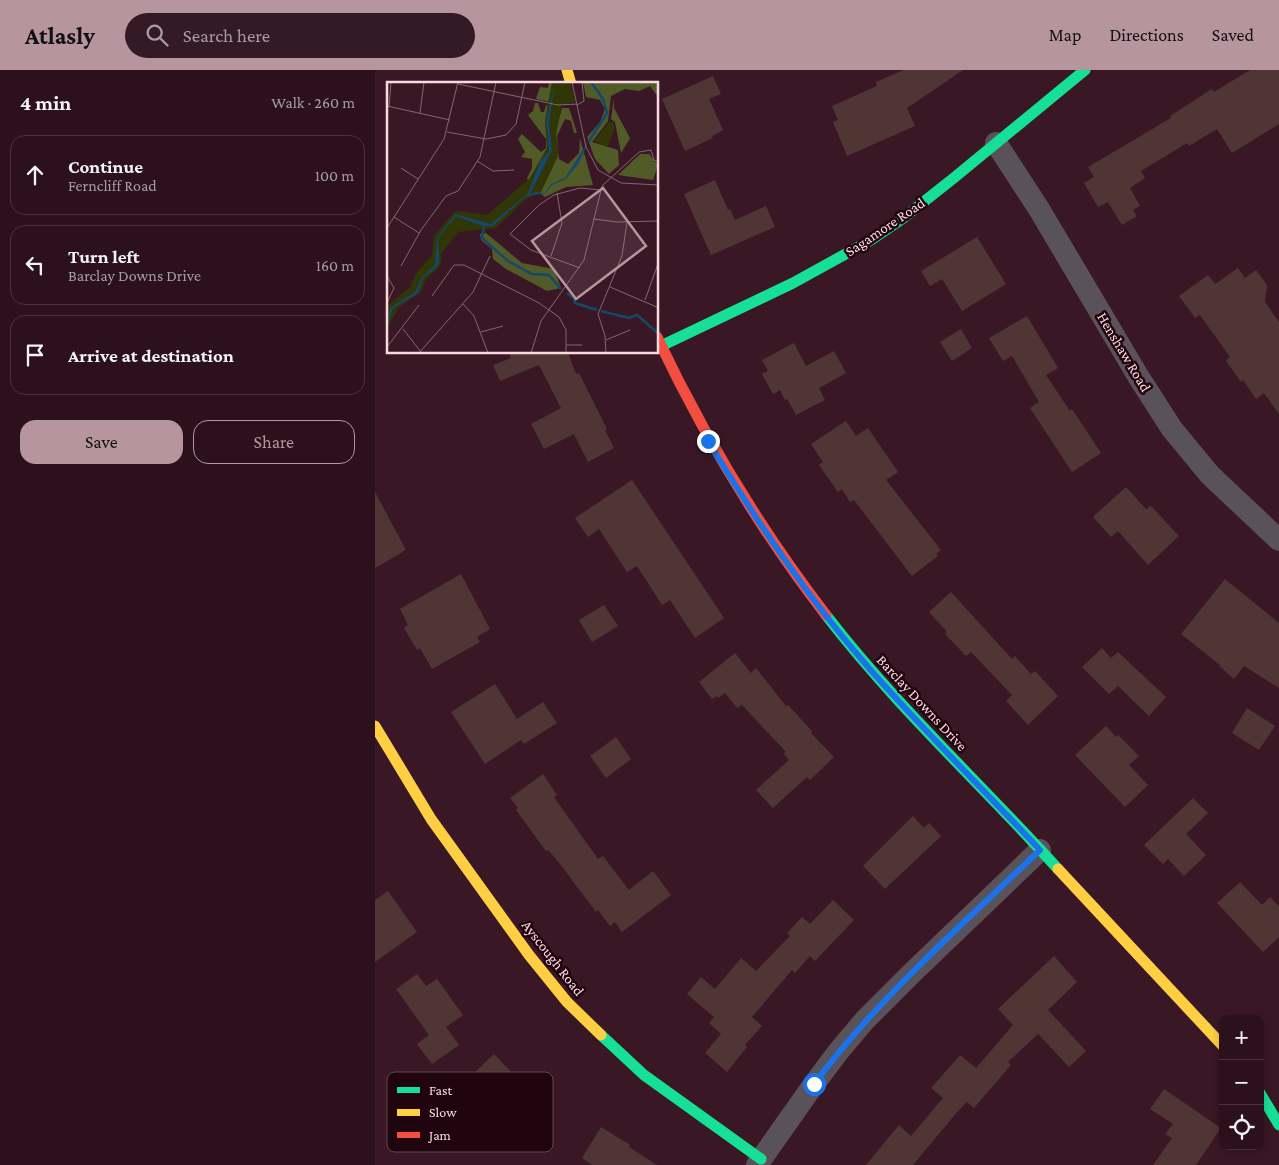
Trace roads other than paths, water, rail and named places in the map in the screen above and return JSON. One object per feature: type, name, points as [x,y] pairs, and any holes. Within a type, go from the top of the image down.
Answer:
[{"type":"street","name":"Sagamore Road","points":[[659,342],[793,283],[871,240],[902,219],[1085,70]]},
{"type":"street","name":"Henshaw Road","points":[[997,143],[1172,429],[1210,475],[1279,540]]},
{"type":"street","name":"Barclay Downs Drive","points":[[659,342],[685,398],[708,441],[750,509],[804,587],[867,666],[1219,1041]]},
{"type":"street","name":"Ayscough Road","points":[[375,726],[431,819],[529,955],[567,1002],[644,1075],[759,1162]]},
{"type":"street","points":[[759,1162],[838,1052],[874,1011],[1040,850]]},
{"type":"street","points":[[1264,1099],[1279,1123]]}]
